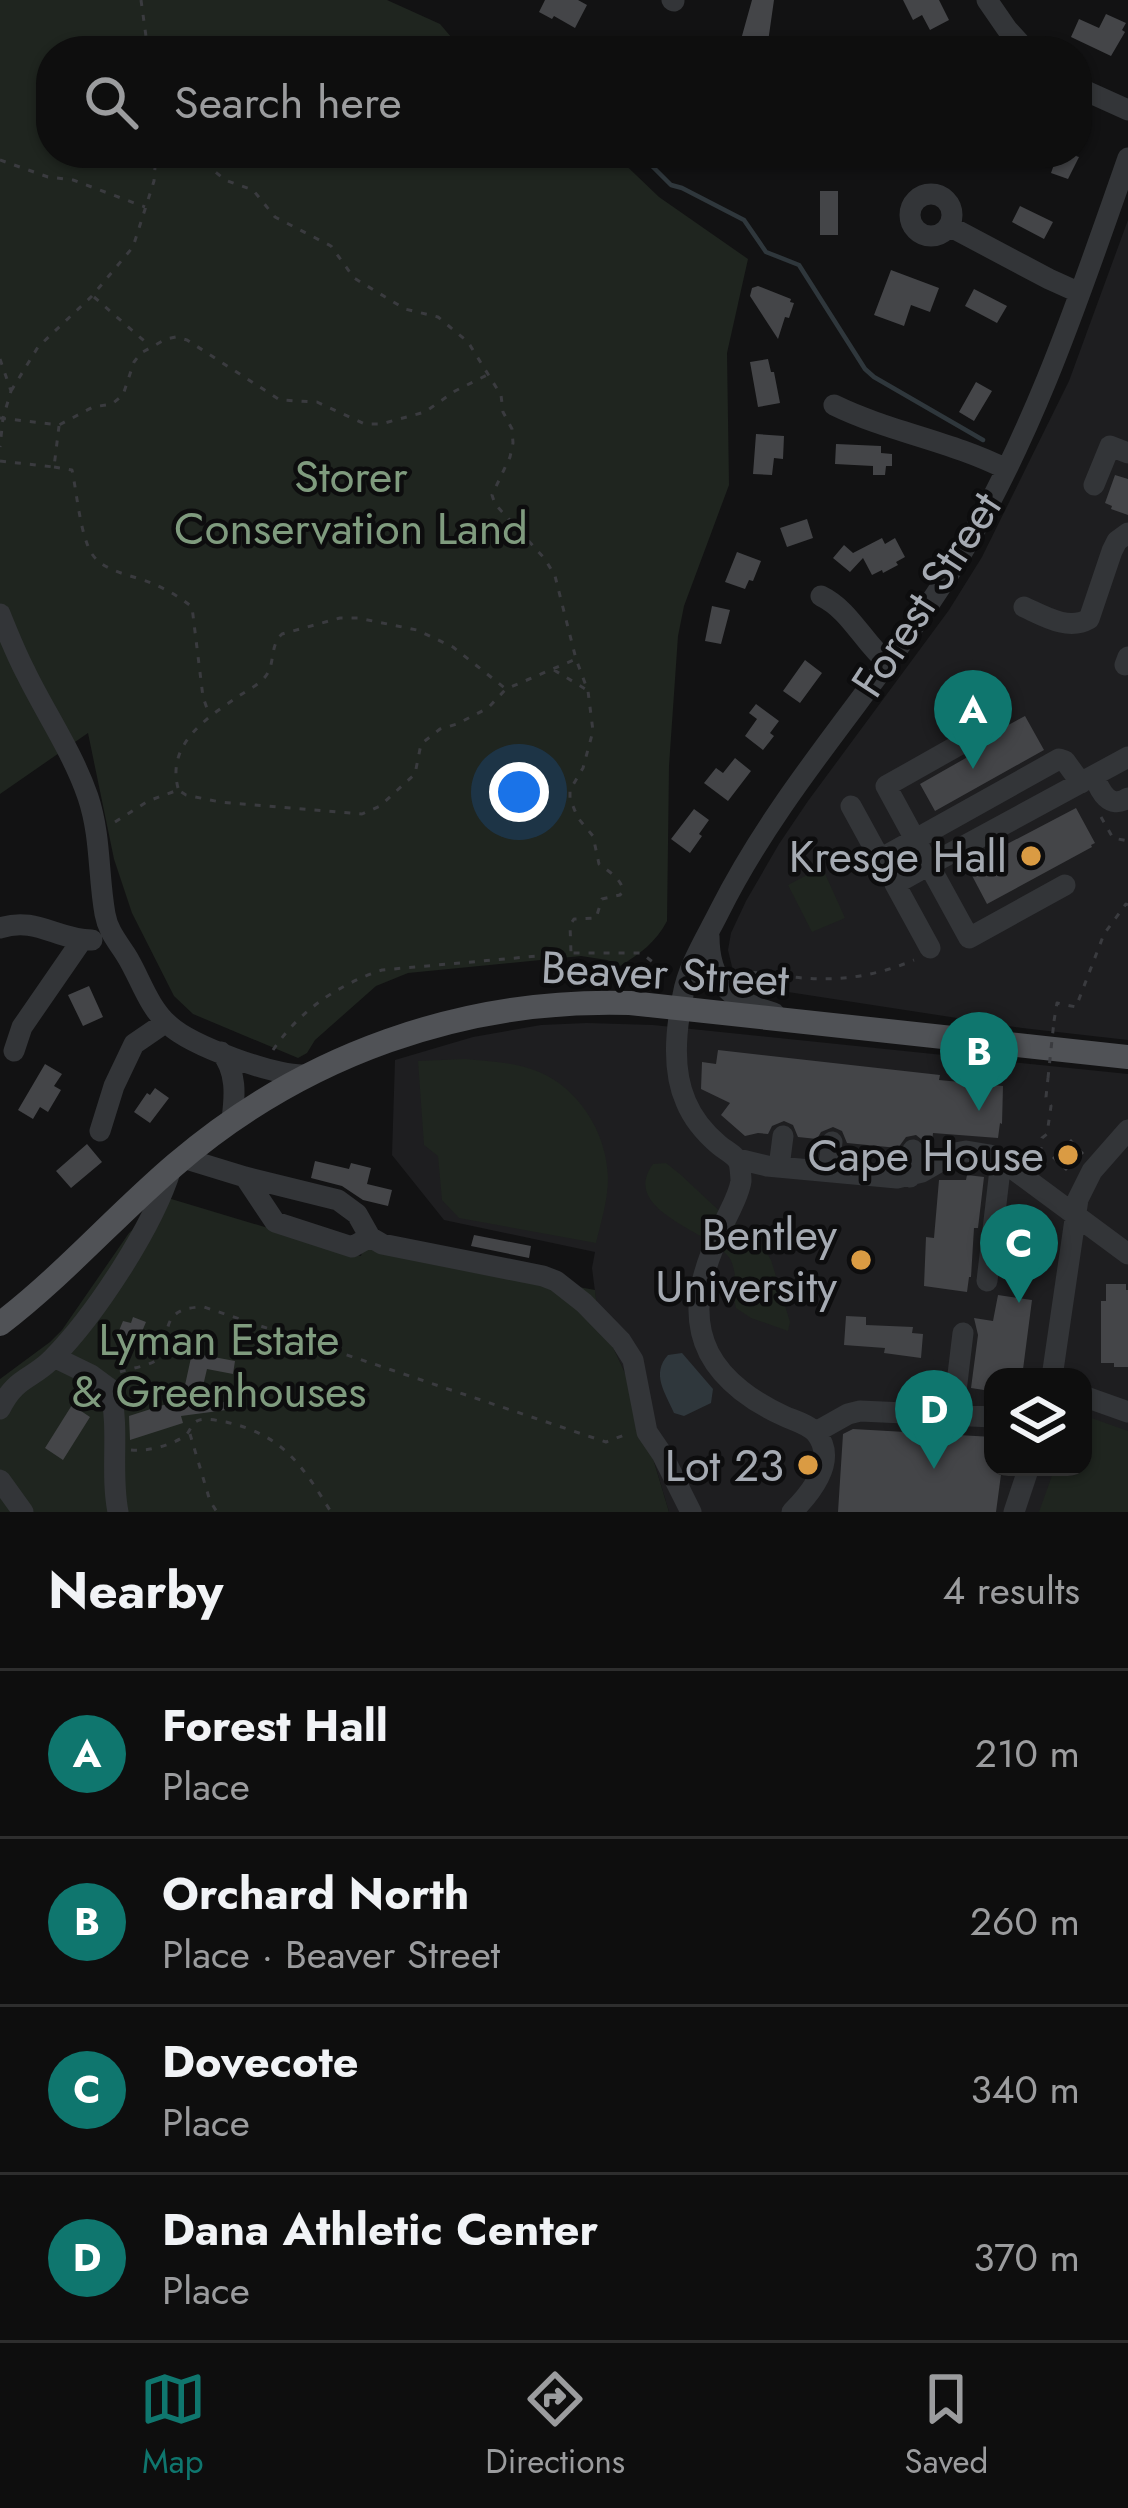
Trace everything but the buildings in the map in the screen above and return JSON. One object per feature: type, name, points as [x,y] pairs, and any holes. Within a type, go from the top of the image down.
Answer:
[{"type":"main road","name":"Beaver Street","points":[[2,1323],[232,1119],[305,1075],[368,1047],[509,1009],[587,1002],[681,1007],[1128,1058]]},
{"type":"street","points":[[987,0],[1013,36]]},
{"type":"street","points":[[1092,94],[1128,110]]},
{"type":"street","name":"Forest Street","points":[[738,1159],[705,1131],[685,1101],[677,1065],[686,981],[762,834],[956,563],[1051,373],[1128,158]]},
{"type":"street","points":[[949,226],[1081,293]]},
{"type":"street","points":[[834,405],[1006,469]]},
{"type":"street","points":[[1094,485],[1110,446],[1128,453]]},
{"type":"street","points":[[1024,607],[1065,624],[1089,619],[1118,568],[1117,541],[1128,533]]},
{"type":"street","points":[[821,596],[837,606],[887,662]]},
{"type":"street","points":[[0,614],[80,778],[98,832],[105,916],[112,937],[155,1009],[190,1038],[221,1052],[278,1072],[305,1075]]},
{"type":"street","points":[[973,737],[886,786],[969,938],[1066,885]]},
{"type":"street","points":[[922,954],[895,884],[1128,757]]},
{"type":"street","points":[[851,806],[880,859],[1059,759],[1112,802],[1128,798]]},
{"type":"street","points":[[0,928],[25,923],[82,940],[112,937]]},
{"type":"street","points":[[709,932],[711,963],[730,992],[766,1011],[810,1022]]},
{"type":"street","points":[[14,1051],[22,1028],[82,940]]},
{"type":"street","points":[[100,1131],[134,1044],[166,1022]]},
{"type":"street","points":[[221,1052],[232,1075],[232,1119]]},
{"type":"street","points":[[1053,1368],[1075,1216],[1084,1184],[1128,1130]]},
{"type":"street","points":[[779,1167],[783,1136]]},
{"type":"street","points":[[828,1171],[832,1142]]},
{"type":"street","points":[[910,1177],[913,1150]]},
{"type":"street","points":[[792,1512],[814,1489],[820,1474],[824,1456],[816,1432],[760,1404],[719,1370],[700,1330],[701,1280],[737,1196],[741,1182],[738,1159],[779,1167],[910,1177],[955,1153],[976,1152],[1001,1161],[1128,1254]]},
{"type":"street","points":[[987,1280],[1001,1161]]},
{"type":"street","points":[[0,1409],[17,1383],[54,1357],[98,1304],[177,1163],[338,1200],[357,1214],[370,1238],[382,1244],[556,1281],[622,1341],[633,1360],[647,1432],[691,1512]]},
{"type":"street","points":[[245,1178],[268,1215],[283,1226],[352,1247],[370,1238]]},
{"type":"street","points":[[952,1416],[963,1333]]},
{"type":"street","points":[[54,1357],[103,1381],[112,1395],[118,1512]]},
{"type":"street","points":[[1092,1399],[1128,1412]]},
{"type":"street","points":[[816,1432],[860,1412],[984,1417]]},
{"type":"street","points":[[1014,1512],[1027,1476]]},
{"type":"street","points":[[0,1480],[22,1512]]},
{"type":"path","points":[[141,0],[146,36]]},
{"type":"path","points":[[0,160],[146,207]]},
{"type":"path","points":[[0,447],[2,418],[11,391],[38,347],[92,296],[133,247],[155,168]]},
{"type":"path","points":[[211,168],[225,180],[253,190],[275,217],[331,246],[354,278],[405,309],[438,317],[468,342],[501,395],[513,443],[492,495],[555,576],[588,691],[593,730],[570,799],[593,836],[598,864],[614,875],[623,891],[602,899],[596,918],[574,919],[571,953]]},
{"type":"path","points":[[92,296],[151,347]]},
{"type":"path","points":[[2,418],[59,425],[119,400],[134,362],[151,347],[176,337],[188,340],[280,400],[317,402],[364,424],[425,412],[488,374]]},
{"type":"path","points":[[0,359],[11,391]]},
{"type":"path","points":[[54,467],[59,425]]},
{"type":"path","points":[[0,461],[72,470],[95,559],[182,598],[192,608],[203,698],[210,716]]},
{"type":"path","points":[[506,689],[453,647],[417,630],[340,618],[282,634],[275,641],[263,680],[210,716],[187,739],[176,759],[178,790],[220,802],[362,814],[380,806],[415,774],[421,744],[440,729],[488,708],[506,689],[576,659]]},
{"type":"path","points":[[554,669],[588,691]]},
{"type":"path","points":[[98,832],[148,801],[178,790]]},
{"type":"path","points":[[1037,1186],[1051,1106],[1046,1097],[1057,1003],[1076,1007],[1104,934],[1128,905]]},
{"type":"path","points":[[278,1042],[320,1001],[382,970],[571,953],[641,953],[666,971]]},
{"type":"path","points":[[729,976],[748,971],[818,979],[861,977],[886,972],[922,954]]},
{"type":"path","points":[[103,1381],[156,1360],[173,1318],[192,1307],[204,1307],[606,1442],[647,1432]]},
{"type":"path","points":[[113,1448],[143,1451],[189,1432],[199,1420],[233,1424],[281,1444],[332,1512]]},
{"type":"path","points":[[189,1432],[217,1512]]},
{"type":"shaded area","points":[[1128,220],[1128,1040],[743,985],[734,975],[728,950],[746,901],[808,801],[949,610],[982,557],[1069,381]]},
{"type":"shaded area","name":"Bentley University","points":[[541,1025],[653,1025],[1128,1074],[1128,1512],[669,1512],[632,1388],[598,1315],[592,1268],[595,1252],[444,1220],[392,1155],[395,1060],[473,1037]]},
{"type":"shaded area","points":[[682,1353],[713,1389],[711,1403],[684,1416],[674,1413],[660,1376],[668,1355]]},
{"type":"green space","name":"Storer Conservation Land","points":[[0,0],[387,0],[440,24],[450,36],[36,36],[36,168],[629,168],[659,197],[748,259],[727,353],[729,485],[684,606],[678,636],[669,766],[667,921],[641,952],[620,966],[581,956],[408,973],[376,986],[298,1058],[193,1014],[174,996],[132,913],[114,859],[88,733],[0,794]]},
{"type":"green space","points":[[822,867],[845,918],[812,932],[788,885]]},
{"type":"green space","points":[[465,1059],[531,1069],[562,1085],[586,1111],[602,1143],[608,1178],[596,1243],[459,1218],[442,1200],[438,1156],[424,1145],[418,1061]]},
{"type":"green space","points":[[666,1163],[728,1219],[756,1236],[771,1260],[790,1322],[788,1331],[736,1308],[731,1285],[735,1274],[728,1256],[657,1207],[646,1180],[653,1164]]},
{"type":"green space","name":"Lyman Estate & Greenhouses","points":[[168,1198],[361,1256],[363,1248],[595,1290],[598,1315],[632,1388],[669,1512],[0,1512],[0,1379],[62,1330],[129,1233]]},
{"type":"green space","points":[[1092,1418],[1128,1431],[1128,1512],[1039,1512],[1052,1476],[1092,1476]]},
{"type":"waterway","points":[[654,168],[671,185],[744,220],[766,252],[799,265],[874,377],[983,440]]},
{"type":"place","name":"Forest Hall","points":[[973,769]]},
{"type":"place","name":"Kresge Hall","points":[[1031,856]]},
{"type":"place","name":"Orchard North","points":[[979,1111]]},
{"type":"place","name":"Cape House","points":[[1068,1155]]},
{"type":"place","name":"Bentley University","points":[[861,1260]]},
{"type":"place","name":"Dovecote","points":[[1019,1303]]},
{"type":"place","name":"Lot 23","points":[[808,1465]]},
{"type":"place","name":"Dana Athletic Center","points":[[934,1469]]}]
